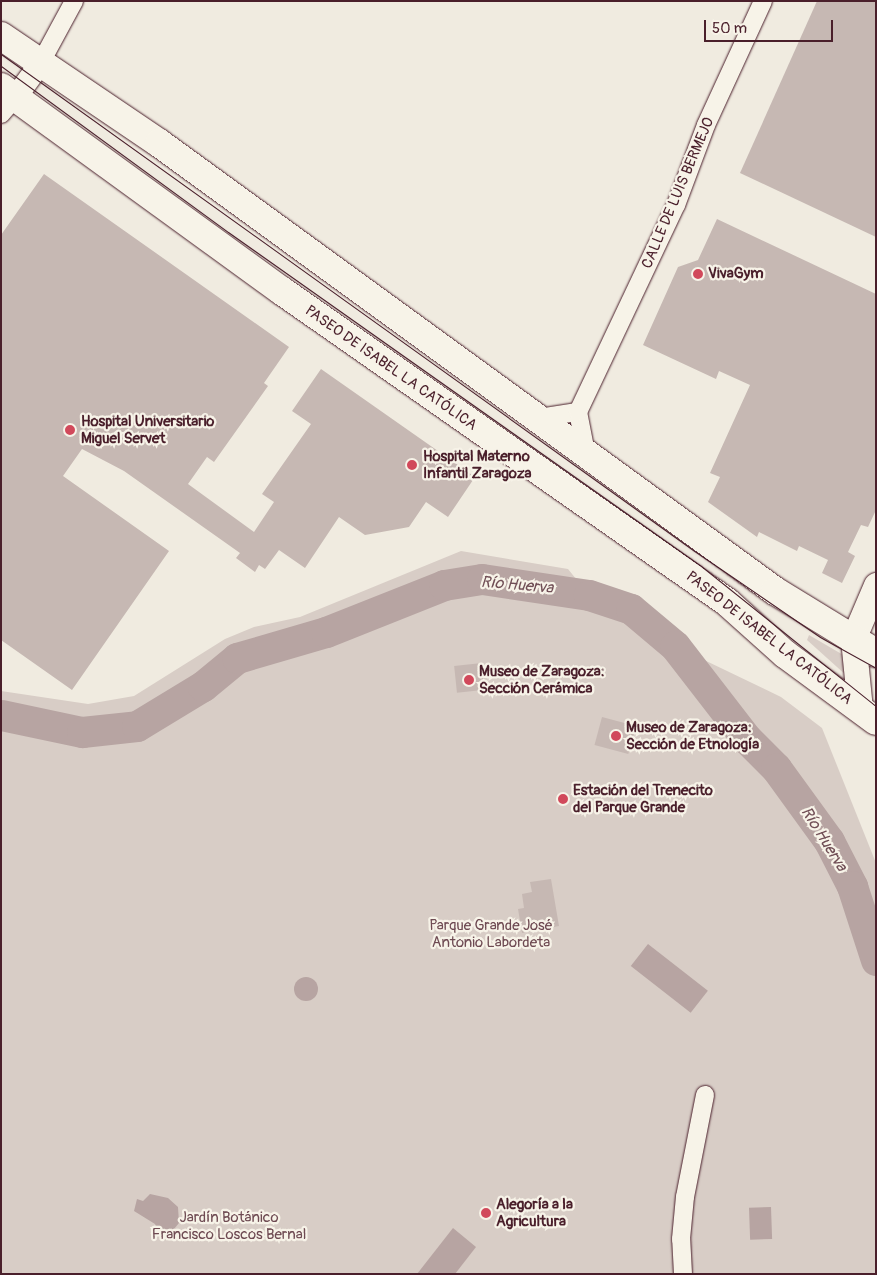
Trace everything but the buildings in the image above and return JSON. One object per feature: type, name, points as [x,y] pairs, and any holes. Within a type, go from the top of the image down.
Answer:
[{"type":"main road","points":[[1,36],[159,143],[775,591],[876,653]]},
{"type":"main road","name":"PASEO DE ISABEL LA CATÓLICA","points":[[6,100],[727,602],[785,654],[868,715]]},
{"type":"main road","points":[[868,715],[853,638],[876,585]]},
{"type":"street","points":[[6,100],[40,64],[74,1]]},
{"type":"street","name":"CALLE DE LUIS BERMEJO","points":[[587,456],[580,437],[578,412],[676,205],[706,125],[764,1]]},
{"type":"street","points":[[539,418],[578,412]]},
{"type":"street","points":[[684,1274],[681,1239],[685,1196],[705,1095]]},
{"type":"green space","name":"Parque Grande José Antonio Labordeta","points":[[461,551],[568,569],[589,595],[631,609],[675,646],[781,697],[822,728],[876,863],[876,1274],[1,1274],[1,691],[88,704],[134,696],[225,639],[254,627],[300,617]],"holes":[[[483,579],[534,584],[575,592],[509,583],[449,585]]]},
{"type":"green space","points":[[809,635],[845,656],[847,676],[807,640]]},
{"type":"shaded area","points":[[648,944],[708,991],[691,1013],[631,966]]},
{"type":"shaded area","points":[[306,977],[315,980],[318,989],[315,998],[306,1001],[297,998],[294,989],[297,980]]},
{"type":"shaded area","points":[[150,1194],[168,1198],[178,1207],[179,1223],[169,1235],[161,1236],[155,1224],[134,1211],[137,1199],[143,1201]]},
{"type":"shaded area","points":[[771,1207],[772,1239],[750,1240],[749,1208]]},
{"type":"shaded area","points":[[453,1228],[476,1247],[455,1274],[417,1274]]},
{"type":"waterway","name":"Río Huerva","points":[[1,715],[82,732],[137,726],[203,686],[237,658],[326,632],[444,585],[482,579],[589,595],[631,609],[675,646],[747,739],[776,768],[829,841],[852,886],[876,960]]},
{"type":"tram line","points":[[1,54],[693,550],[820,637],[876,668]]},
{"type":"tram line","points":[[1,66],[228,232],[701,566],[876,706]]},
{"type":"place","name":"VivaGym","points":[[698,274]]},
{"type":"place","name":"Hospital Universitario Miguel Servet","points":[[70,430]]},
{"type":"place","name":"Hospital Materno Infantil Zaragoza","points":[[412,465]]},
{"type":"place","name":"Museo de Zaragoza: Sección Cerámica","points":[[469,680]]},
{"type":"place","name":"Museo de Zaragoza: Sección de Etnología","points":[[616,736]]},
{"type":"place","name":"Estación del Trenecito del Parque Grande","points":[[563,799]]},
{"type":"place","name":"Alegoría a la Agricultura","points":[[486,1213]]},
{"type":"park label","name":"Jardín Botánico Francisco Loscos Bernal","points":[[229,1226]]}]
